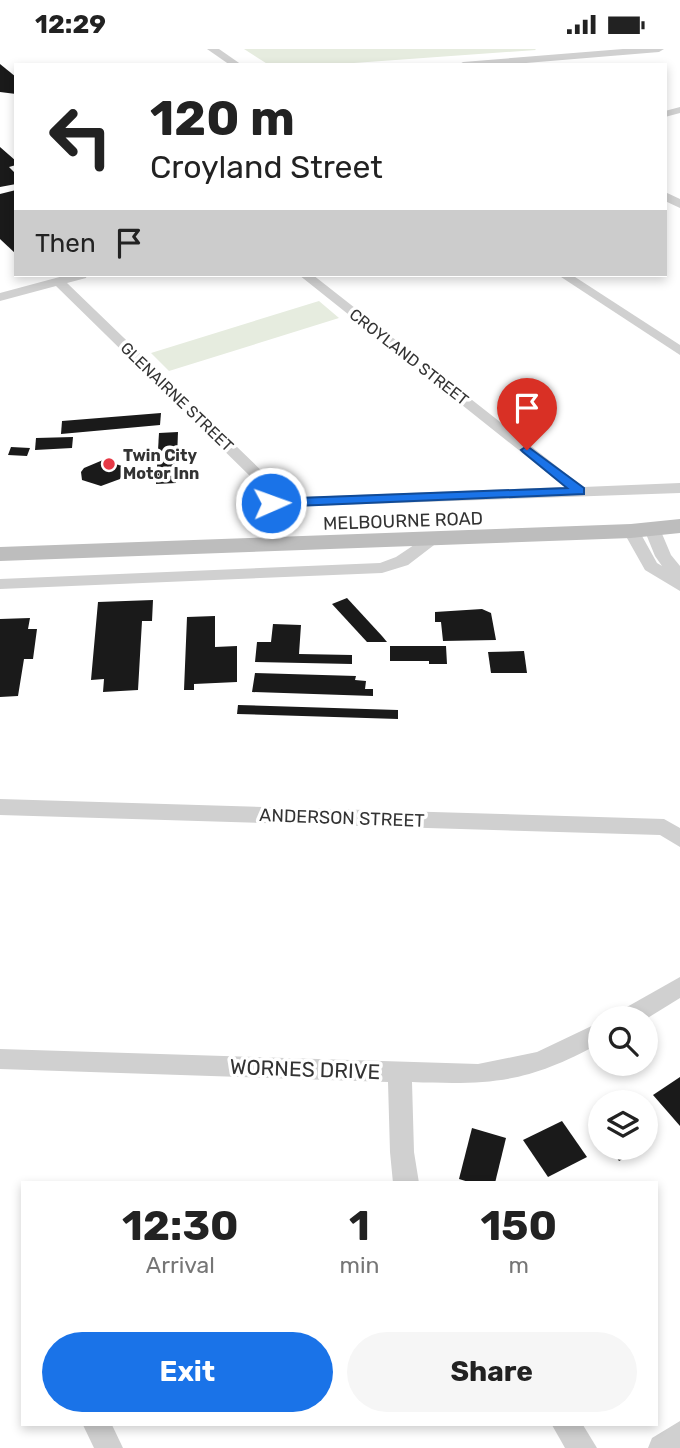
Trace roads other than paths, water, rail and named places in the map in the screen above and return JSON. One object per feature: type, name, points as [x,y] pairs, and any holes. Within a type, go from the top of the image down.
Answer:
[{"type":"main road","name":"MELBOURNE ROAD","points":[[0,535],[274,513],[417,532]]},
{"type":"main road","name":"MELBOURNE ROAD","points":[[640,526],[680,520]]},
{"type":"main road","name":"MELBOURNE ROAD","points":[[0,554],[417,532],[680,526]]},
{"type":"street","points":[[212,49],[234,63]]},
{"type":"street","points":[[488,63],[659,49]]},
{"type":"street","points":[[0,297],[73,277]]},
{"type":"street","name":"CROYLAND STREET","points":[[308,277],[579,491]]},
{"type":"street","points":[[567,277],[680,351]]},
{"type":"street","name":"GLENAIRNE STREET","points":[[58,281],[260,478],[274,513]]},
{"type":"street","name":"MELBOURNE ROAD","points":[[274,513],[579,491],[680,488]]},
{"type":"street","points":[[640,526],[680,576]]},
{"type":"street","points":[[640,526],[651,566],[680,586]]},
{"type":"street","name":"MELBOURNE ROAD","points":[[0,583],[382,568],[402,561],[417,532]]},
{"type":"street","points":[[680,557],[677,565],[680,576]]},
{"type":"street","name":"ANDERSON STREET","points":[[0,807],[664,827],[680,839]]},
{"type":"street","points":[[647,1006],[680,986]]},
{"type":"street","name":"WORNES DRIVE","points":[[0,1059],[478,1074],[513,1071],[548,1061],[588,1039]]},
{"type":"street","points":[[400,1072],[402,1152],[406,1181]]},
{"type":"street","points":[[98,1426],[109,1448]]},
{"type":"street","points":[[567,1426],[583,1448]]},
{"type":"street","points":[[662,1448],[680,1435]]},
{"type":"place","name":"Twin City Motor Inn","points":[[109,464]]}]
